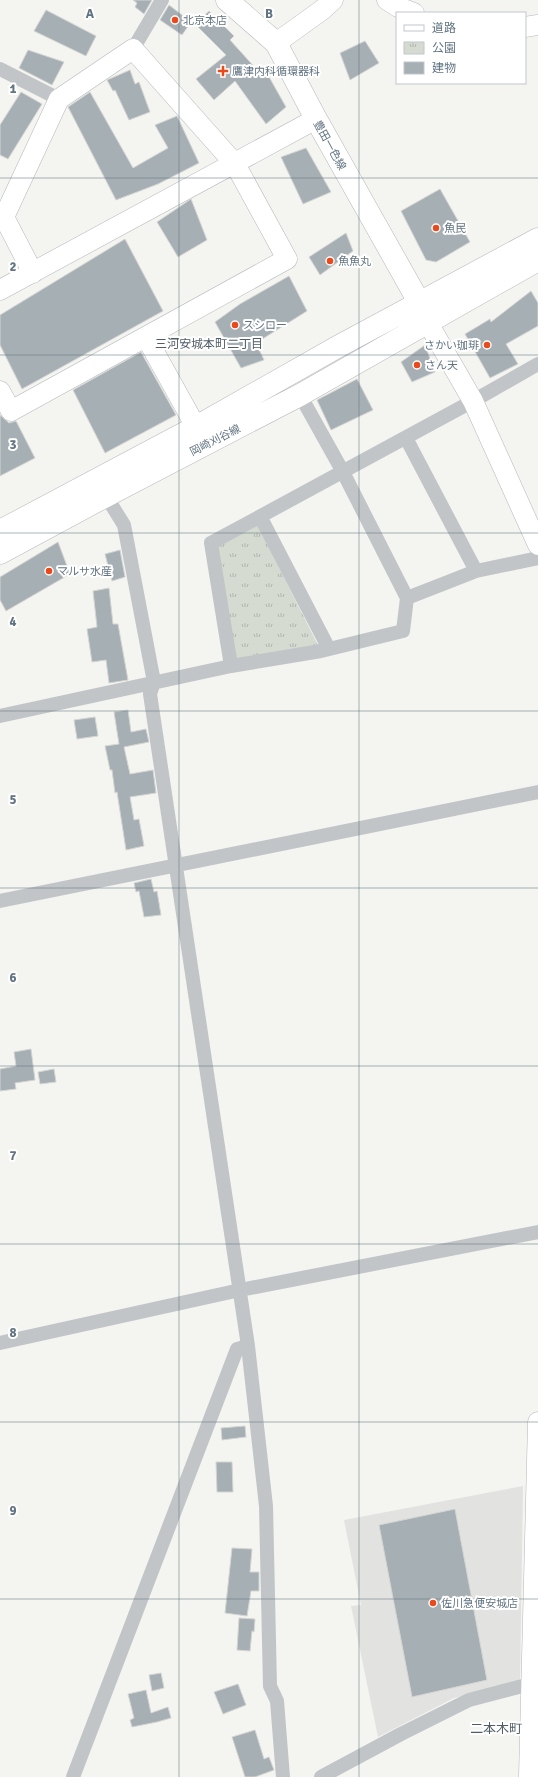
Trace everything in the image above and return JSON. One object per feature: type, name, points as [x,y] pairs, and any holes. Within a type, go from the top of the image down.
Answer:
[{"type":"main road","name":"豊田一色線","points":[[228,0],[276,43],[316,119],[419,302],[428,322]]},
{"type":"main road","points":[[419,302],[538,239]]},
{"type":"main road","points":[[428,322],[538,260]]},
{"type":"main road","name":"岡崎刈谷線","points":[[0,531],[196,427],[419,302]]},
{"type":"main road","name":"岡崎刈谷線","points":[[0,553],[300,395],[428,322]]},
{"type":"street","points":[[33,273],[4,217],[59,99],[133,49],[162,0]]},
{"type":"street","points":[[276,43],[322,10],[333,0]]},
{"type":"street","points":[[387,0],[398,7],[411,12]]},
{"type":"street","points":[[526,27],[538,25]]},
{"type":"street","points":[[0,391],[11,411],[287,259],[235,164],[133,49]]},
{"type":"street","points":[[0,69],[59,99]]},
{"type":"street","points":[[0,290],[316,119]]},
{"type":"street","points":[[428,322],[473,401],[538,544]]},
{"type":"street","points":[[146,337],[196,427]]},
{"type":"street","points":[[232,666],[212,544],[538,364]]},
{"type":"street","points":[[0,716],[232,666],[329,649],[402,631],[407,598],[343,472],[300,395]]},
{"type":"street","points":[[406,438],[476,571]]},
{"type":"street","points":[[106,496],[124,525],[154,682],[150,694],[248,1346],[266,1506],[270,1686],[277,1701],[283,1777]]},
{"type":"street","points":[[261,518],[329,649]]},
{"type":"street","points":[[407,598],[476,571],[538,558]]},
{"type":"street","points":[[0,901],[538,792]]},
{"type":"street","points":[[0,1343],[240,1290],[538,1232]]},
{"type":"street","points":[[73,1777],[237,1349],[248,1346]]},
{"type":"street","points":[[529,1777],[535,1683],[538,1422]]},
{"type":"street","points":[[321,1777],[401,1734],[469,1700],[535,1683]]},
{"type":"shaded area","name":"佐川急便安城店","points":[[523,1486],[520,1682],[454,1698],[378,1737],[351,1606],[361,1605],[344,1520]]},
{"type":"green space","points":[[255,520],[321,651],[231,666],[213,551]]},
{"type":"building","points":[[133,0],[152,0],[144,14],[135,7],[137,3]]},
{"type":"building","name":"北京本店","points":[[169,5],[191,22],[182,35],[160,20]]},
{"type":"building","points":[[46,10],[96,36],[86,56],[34,31]]},
{"type":"building","points":[[209,11],[234,36],[230,40],[259,72],[264,68],[286,107],[266,124],[235,81],[214,100],[196,79],[226,55],[195,24]]},
{"type":"building","points":[[365,41],[379,63],[350,80],[340,53]]},
{"type":"building","points":[[28,50],[64,62],[52,85],[19,68]]},
{"type":"building","points":[[130,70],[135,84],[139,82],[150,112],[129,120],[115,90],[113,91],[107,80]]},
{"type":"building","points":[[21,92],[42,104],[8,159],[0,155],[0,125]]},
{"type":"building","points":[[90,92],[133,168],[168,148],[155,125],[177,116],[199,163],[158,184],[116,200],[68,107]]},
{"type":"building","points":[[306,148],[331,192],[303,204],[281,157]]},
{"type":"building","points":[[440,189],[470,242],[436,262],[426,260],[401,211]]},
{"type":"building","points":[[191,199],[207,240],[178,257],[157,222]]},
{"type":"building","points":[[346,233],[353,251],[320,275],[309,257]]},
{"type":"building","points":[[125,239],[163,311],[22,389],[0,345],[0,315]]},
{"type":"building","points":[[289,276],[307,311],[256,343],[264,360],[241,368],[215,322],[240,304]]},
{"type":"building","points":[[531,291],[538,303],[538,326],[506,344],[518,364],[490,378],[465,334],[490,319],[491,322]]},
{"type":"building","points":[[425,345],[435,372],[412,382],[401,362]]},
{"type":"building","points":[[141,352],[176,415],[105,453],[73,390]]},
{"type":"building","points":[[357,379],[373,410],[331,430],[317,400]]},
{"type":"building","points":[[0,415],[9,423],[16,421],[35,458],[0,476]]},
{"type":"building","points":[[58,542],[70,574],[6,611],[0,600],[0,577]]},
{"type":"building","points":[[120,550],[125,577],[112,581],[105,554]]},
{"type":"building","points":[[109,588],[113,624],[118,624],[128,680],[109,683],[106,660],[92,662],[87,629],[97,627],[93,591]]},
{"type":"building","points":[[128,710],[131,732],[146,729],[149,742],[124,747],[130,774],[153,770],[156,793],[130,797],[134,820],[139,819],[144,846],[126,850],[117,792],[115,793],[112,770],[110,770],[105,746],[119,744],[114,712]]},
{"type":"building","points":[[95,717],[98,736],[77,739],[74,720]]},
{"type":"building","points":[[151,879],[154,892],[157,891],[161,915],[144,917],[139,891],[136,892],[134,883]]},
{"type":"building","points":[[31,1049],[35,1080],[15,1083],[16,1089],[0,1091],[0,1069],[16,1066],[14,1052]]},
{"type":"building","points":[[54,1069],[56,1082],[40,1084],[38,1072]]},
{"type":"building","points":[[245,1426],[246,1437],[222,1440],[221,1428]]},
{"type":"building","points":[[216,1462],[232,1462],[233,1492],[217,1492]]},
{"type":"building","name":"佐川急便安城店","points":[[455,1509],[487,1680],[412,1697],[379,1525]]},
{"type":"building","points":[[232,1548],[252,1549],[250,1572],[259,1572],[259,1591],[251,1591],[247,1616],[225,1613]]},
{"type":"building","points":[[239,1618],[255,1619],[250,1651],[237,1650]]},
{"type":"building","points":[[161,1673],[164,1688],[152,1691],[149,1675]]},
{"type":"building","points":[[238,1684],[246,1705],[223,1714],[214,1692]]},
{"type":"building","points":[[146,1690],[151,1713],[168,1707],[171,1718],[132,1727],[130,1720],[134,1718],[128,1694]]},
{"type":"building","points":[[255,1730],[264,1759],[269,1757],[274,1770],[255,1777],[245,1777],[232,1737]]},
{"type":"place","name":"北京本店","points":[[175,20]]},
{"type":"place","name":"鷹津内科循環器科","points":[[223,71]]},
{"type":"place","name":"魚民","points":[[436,228]]},
{"type":"place","name":"魚魚丸","points":[[330,261]]},
{"type":"place","name":"スシロー","points":[[235,325]]},
{"type":"place","name":"さかい珈琲","points":[[487,345]]},
{"type":"place","name":"さん天","points":[[417,365]]},
{"type":"place","name":"マルサ水産","points":[[49,571]]},
{"type":"place","name":"佐川急便安城店","points":[[433,1603]]},
{"type":"district","name":"三河安城本町二丁目","points":[[209,344]]},
{"type":"district","name":"二本木町","points":[[496,1728]]}]
